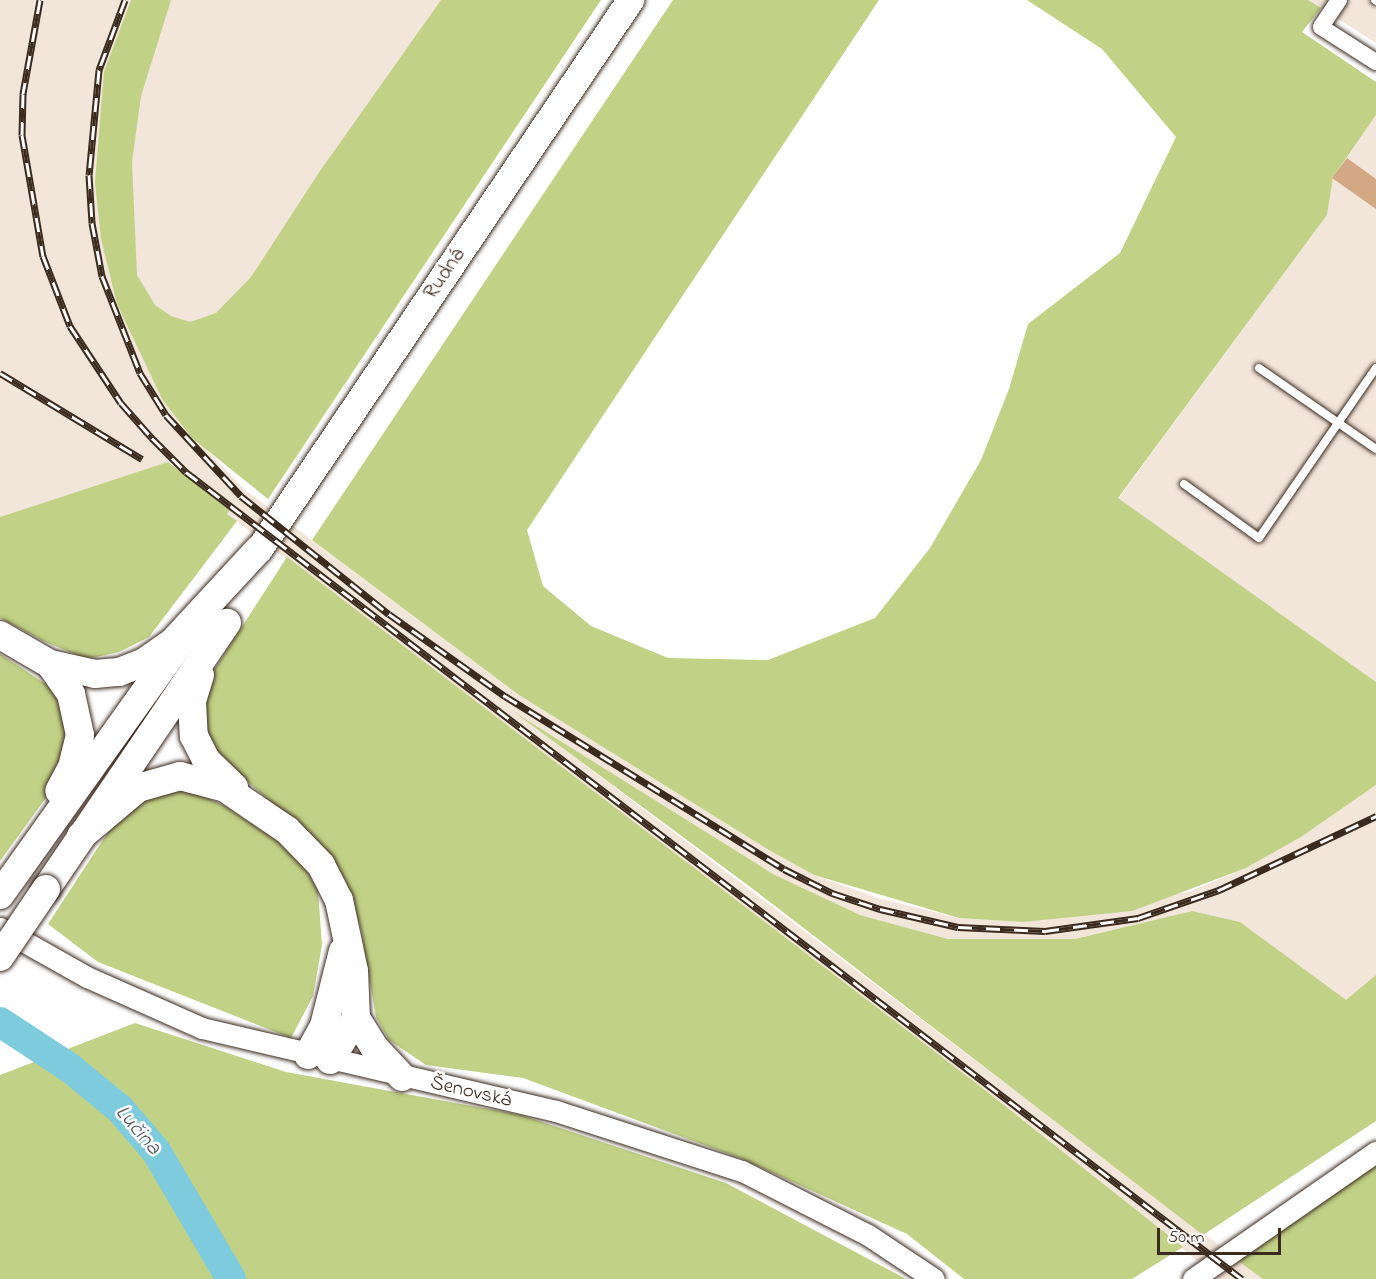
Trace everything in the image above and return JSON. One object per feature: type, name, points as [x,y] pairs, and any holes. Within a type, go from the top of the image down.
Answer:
[{"type":"highway","points":[[0,957],[81,836],[259,549]]},
{"type":"highway","points":[[0,635],[50,664],[95,674],[129,669],[216,616]]},
{"type":"highway","points":[[216,616],[192,702],[193,730],[212,766],[251,803],[310,850],[334,891],[347,932],[356,1018],[374,1047],[402,1077]]},
{"type":"highway","points":[[0,895],[19,867],[216,616]]},
{"type":"highway","points":[[19,867],[24,842],[61,788],[80,745],[75,705],[50,664]]},
{"type":"highway","points":[[81,836],[138,788],[174,777],[211,782],[251,803]]},
{"type":"highway","points":[[319,1058],[347,932]]},
{"type":"highway","points":[[319,1058],[356,1018]]},
{"type":"main road","name":"Rudná","points":[[259,549],[630,0]]},
{"type":"street","points":[[1339,0],[1321,27],[1376,62]]},
{"type":"street","name":"Šenovská","points":[[0,928],[87,977],[202,1028],[319,1058],[556,1111],[742,1171],[868,1235],[934,1279]]},
{"type":"street","points":[[1193,1279],[1376,1152]]},
{"type":"lane","points":[[1259,368],[1376,449]]},
{"type":"lane","points":[[1184,484],[1259,538],[1376,368]]},
{"type":"shaded area","points":[[0,0],[537,0],[207,450],[245,490],[519,695],[769,850],[814,875],[878,898],[958,918],[1023,922],[1191,891],[1246,868],[1301,837],[1376,785],[1376,975],[1346,1001],[1240,922],[1192,911],[1075,939],[948,939],[860,915],[773,874],[523,718],[1264,1279],[1220,1279],[976,1083],[227,514],[230,510],[169,462],[0,517]]},
{"type":"shaded area","points":[[1308,0],[1376,0],[1376,43],[1321,8]]},
{"type":"shaded area","points":[[1376,115],[1376,682],[1118,499],[1327,215],[1333,177]]},
{"type":"green space","points":[[131,0],[171,0],[141,96],[132,162],[137,275],[155,305],[171,316],[190,322],[216,313],[251,277],[320,171],[441,0],[601,0],[268,499],[192,438],[162,399],[117,304],[101,239],[95,183],[104,72]]},
{"type":"green space","points":[[673,0],[879,0],[527,530],[543,586],[591,626],[668,658],[768,660],[875,618],[930,548],[981,460],[1009,389],[1028,324],[1120,253],[1176,137],[1102,49],[1027,0],[1308,0],[1321,8],[1302,32],[1376,82],[1376,115],[1333,177],[1327,215],[1118,498],[1376,682],[1376,785],[1301,837],[1246,868],[1132,911],[1023,922],[959,918],[814,875],[769,850],[519,695],[312,540]]},
{"type":"green space","points":[[168,462],[230,510],[227,514],[237,521],[149,637],[119,652],[87,659],[43,641],[0,618],[0,517]]},
{"type":"green space","points":[[287,557],[976,1083],[1183,1247],[1132,1279],[964,1279],[907,1234],[742,1159],[523,1078],[426,1065],[389,1040],[376,1017],[361,929],[346,881],[315,840],[219,757],[203,735],[202,705],[210,676]]},
{"type":"green space","points":[[0,654],[52,688],[63,713],[67,737],[61,777],[0,861]]},
{"type":"green space","points":[[514,712],[773,874],[860,915],[948,939],[1075,939],[1192,911],[1240,922],[1346,1000],[1376,975],[1376,1121],[1203,1235],[749,886]]},
{"type":"green space","points":[[172,790],[195,793],[223,805],[276,840],[301,861],[318,891],[322,945],[313,996],[291,1038],[98,962],[48,924],[116,820],[145,796]]},
{"type":"green space","points":[[135,1023],[286,1072],[521,1115],[726,1183],[906,1279],[0,1279],[0,1075]]},
{"type":"green space","points":[[1376,1165],[1376,1279],[1263,1279],[1237,1260]]},
{"type":"building","points":[[1347,158],[1376,179],[1376,209],[1332,178]]},
{"type":"waterway","name":"Lučina","points":[[0,1022],[70,1068],[120,1109],[156,1151],[231,1279]]},
{"type":"railway","points":[[40,0],[23,94],[22,135],[43,256],[70,326],[121,403],[152,438],[186,472],[1242,1279]]},
{"type":"railway","points":[[125,0],[99,70],[89,175],[92,223],[102,276],[140,373],[166,415],[241,496],[389,614],[505,696],[784,869],[832,893],[880,909],[958,927],[1045,931],[1138,918],[1219,890],[1376,816]]},
{"type":"railway","points":[[0,373],[142,459]]}]
